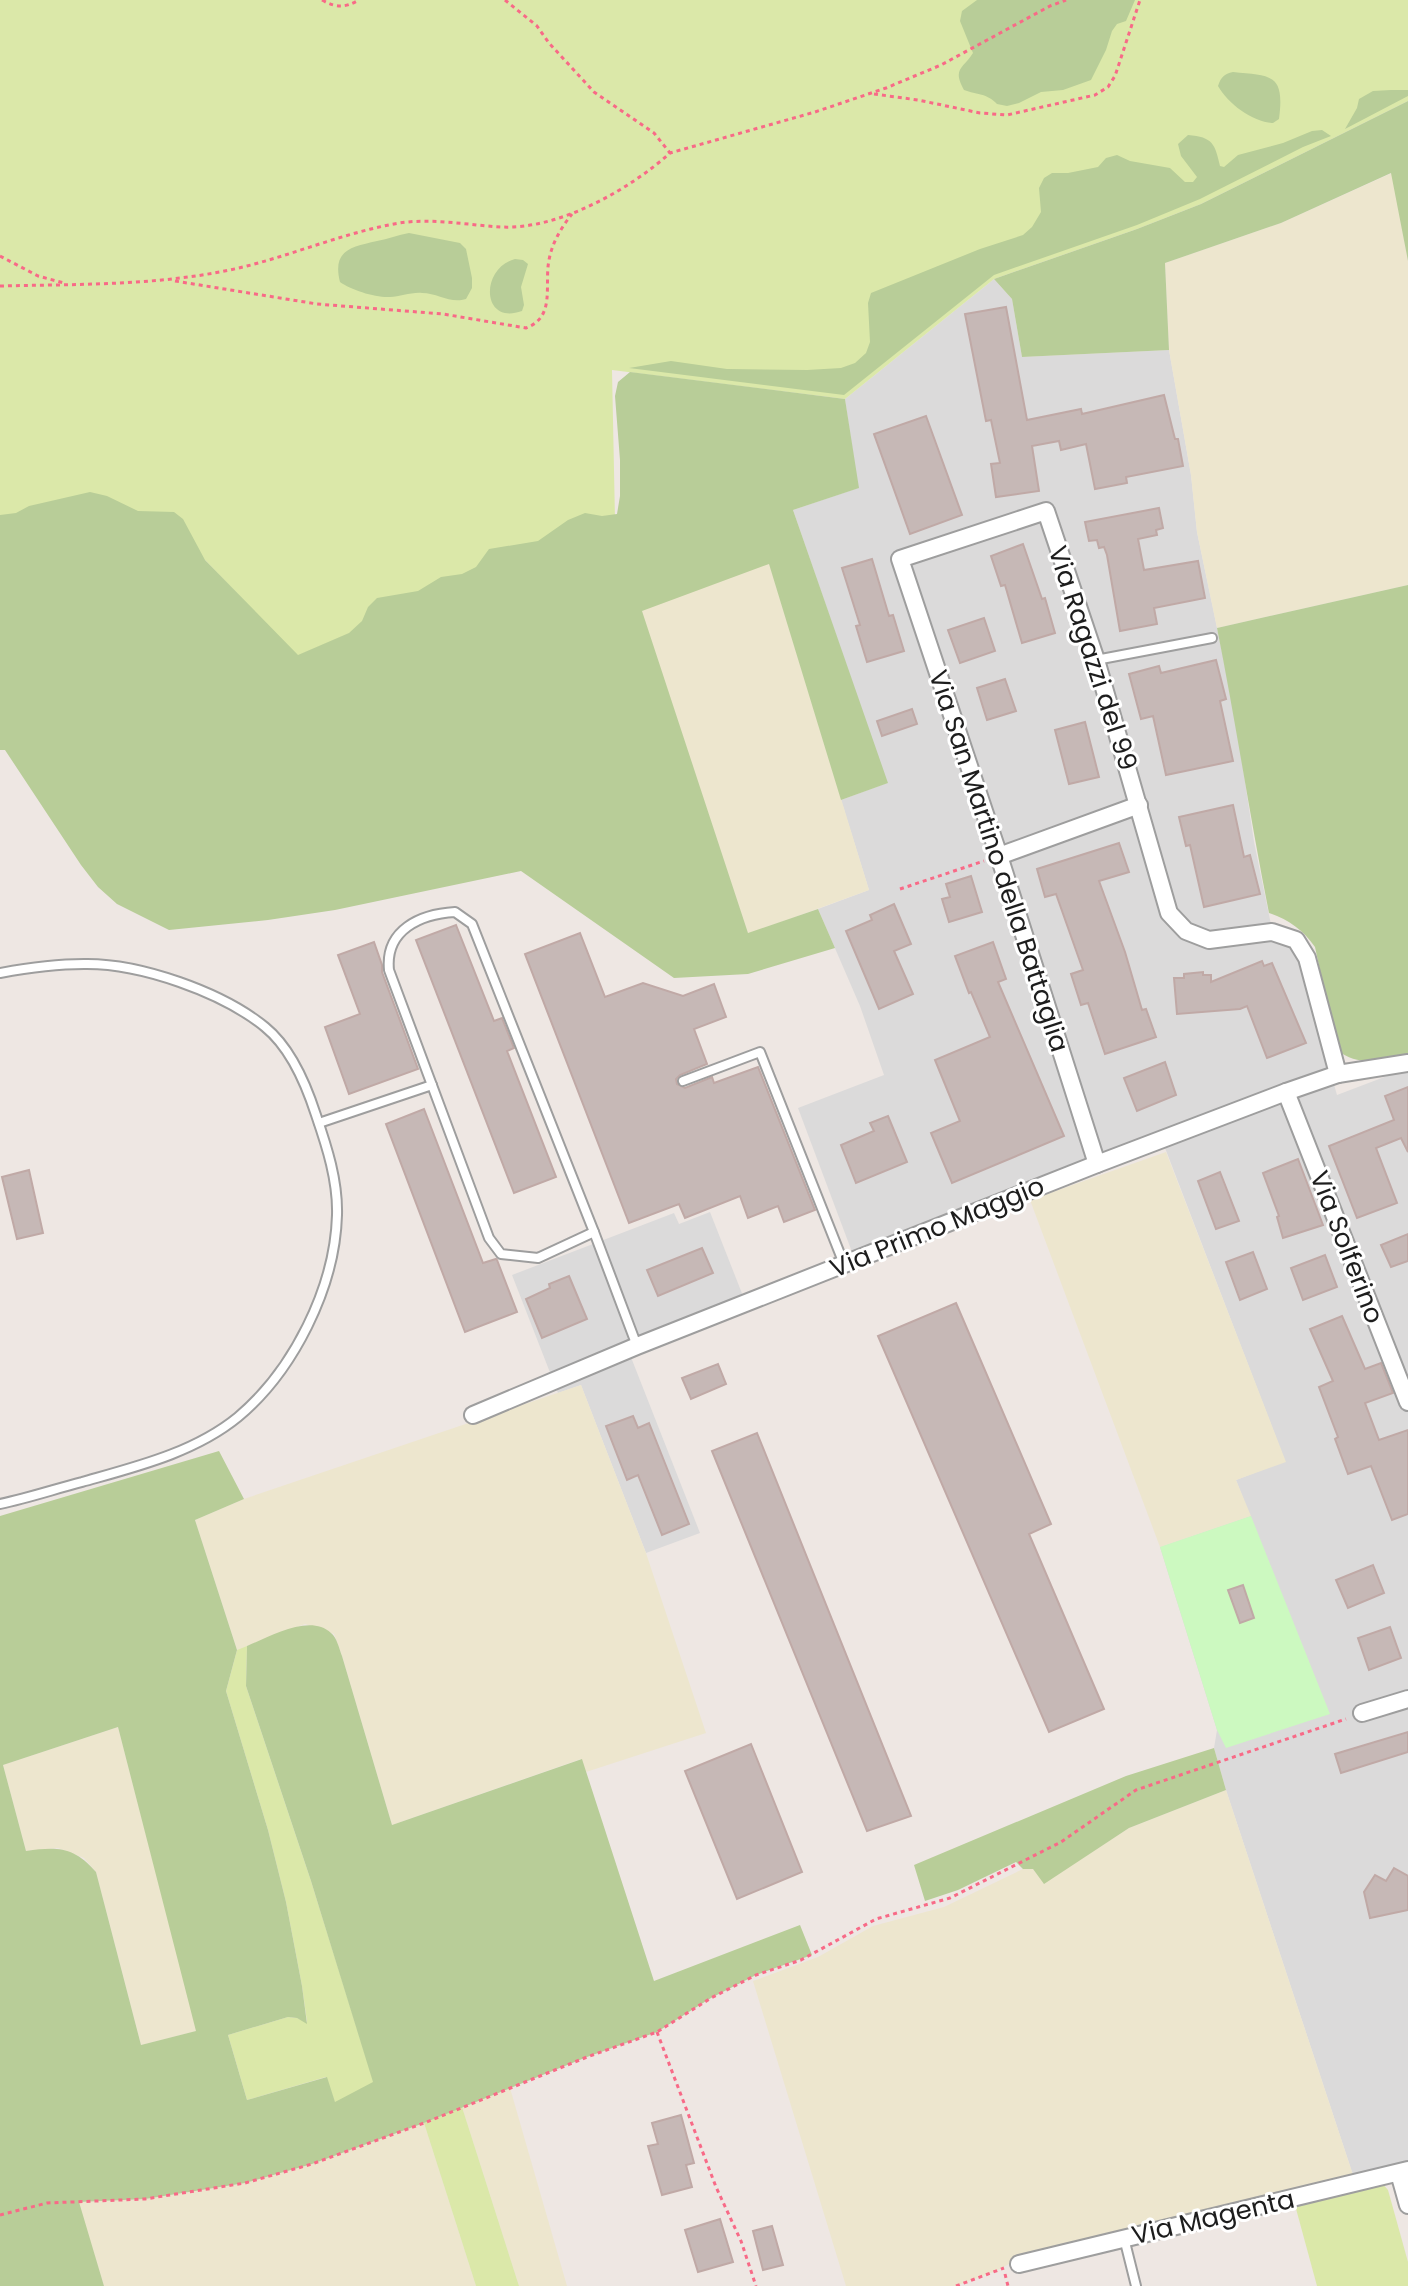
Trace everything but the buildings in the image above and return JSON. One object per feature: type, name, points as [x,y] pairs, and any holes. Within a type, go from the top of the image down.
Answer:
[{"type":"street","name":"Via Ragazzi del 99","points":[[900,559],[1046,511],[1096,660],[1169,913],[1186,931],[1209,940],[1272,932],[1296,940],[1307,958],[1338,1074]]},
{"type":"street","name":"Via San Martino della Battaglia","points":[[900,559],[1097,1164]]},
{"type":"street","points":[[999,856],[1139,805]]},
{"type":"street","name":"Via Primo Maggio","points":[[473,1415],[637,1346],[1286,1092],[1338,1074],[1408,1063]]},
{"type":"street","name":"Via Solferino","points":[[1286,1092],[1408,1402]]},
{"type":"street","points":[[1362,1713],[1408,1699]]},
{"type":"street","points":[[1403,2171],[1408,2205]]},
{"type":"street","name":"Via Magenta","points":[[1019,2264],[1403,2171]]},
{"type":"lane","points":[[1096,660],[1212,638]]},
{"type":"lane","points":[[594,1232],[538,1258],[501,1254],[489,1238],[389,970],[387,953],[396,936],[415,922],[455,912],[472,924],[594,1232],[637,1346]]},
{"type":"lane","points":[[0,973],[86,964],[142,971],[197,987],[266,1028],[290,1056],[308,1090],[333,1168],[337,1215],[333,1254],[305,1330],[291,1356],[266,1389],[237,1418],[153,1462],[0,1504]]},
{"type":"lane","points":[[683,1081],[760,1052],[844,1264]]},
{"type":"lane","points":[[319,1123],[432,1085]]},
{"type":"lane","points":[[1124,2238],[1136,2286]]},
{"type":"path","points":[[322,0],[342,7],[359,0]]},
{"type":"path","points":[[505,0],[537,26],[594,92],[654,133],[670,153]]},
{"type":"path","points":[[0,286],[168,280],[246,266],[359,232],[402,223],[529,226],[574,212],[626,185],[670,153],[870,93],[941,65],[1066,0]]},
{"type":"path","points":[[870,93],[1007,115],[1095,95],[1108,87],[1115,76],[1140,0]]},
{"type":"path","points":[[168,280],[317,304],[443,314],[526,328],[545,315],[552,246],[562,226],[574,212]]},
{"type":"path","points":[[0,256],[38,276],[71,285]]},
{"type":"path","points":[[900,889],[999,856]]},
{"type":"path","points":[[0,2215],[47,2203],[145,2199],[245,2183],[312,2164],[424,2123],[657,2032],[711,1998],[756,1975],[801,1960],[876,1919],[950,1898],[1061,1842],[1136,1790],[1362,1713]]},
{"type":"path","points":[[657,2032],[756,2286]]},
{"type":"path","points":[[956,2286],[1019,2264]]},
{"type":"shaded area","points":[[1392,173],[1408,261],[1408,585],[1217,628],[1197,532],[1191,475],[1169,350],[1165,263],[1281,223]]},
{"type":"shaded area","points":[[994,279],[1012,299],[1022,357],[1169,350],[1191,475],[1197,532],[1235,714],[1254,842],[1274,939],[1292,942],[1337,1095],[1408,1068],[1408,2205],[1399,2173],[1354,2178],[1226,1790],[1214,1748],[1217,1730],[1160,1547],[1250,1516],[1236,1480],[1285,1461],[1162,1140],[852,1252],[798,1108],[884,1075],[860,1006],[818,909],[869,890],[841,800],[887,783],[793,510],[858,488],[845,399]]},
{"type":"shaded area","points":[[769,563],[869,890],[748,934],[641,610]]},
{"type":"shaded area","points":[[1166,1152],[1286,1462],[1236,1480],[1251,1516],[1160,1547],[1030,1200]]},
{"type":"shaded area","points":[[710,1212],[743,1296],[625,1342],[700,1533],[646,1553],[581,1385],[558,1393],[512,1275],[674,1213],[679,1224]]},
{"type":"shaded area","points":[[581,1385],[646,1553],[706,1733],[586,1772],[581,1759],[392,1825],[334,1634],[305,1624],[237,1650],[195,1520],[244,1499]]},
{"type":"shaded area","points":[[118,1727],[197,2031],[141,2045],[96,1872],[84,1858],[58,1848],[26,1851],[3,1765]]},
{"type":"shaded area","points":[[1226,1790],[1354,2178],[1018,2259],[956,2286],[846,2286],[753,1981],[818,1957],[873,1926],[944,1907],[1023,1869],[1033,1869],[1044,1883],[1129,1828]]},
{"type":"shaded area","points":[[510,2088],[567,2286],[519,2286],[462,2107]]},
{"type":"shaded area","points":[[424,2123],[476,2286],[104,2286],[78,2202],[145,2199],[245,2183],[312,2164]]},
{"type":"green space","points":[[0,0],[1408,0],[1408,101],[1201,204],[994,279],[845,399],[612,370],[615,520],[297,656],[205,560],[0,561]]},
{"type":"green space","points":[[977,0],[1135,0],[1126,21],[1117,24],[1112,31],[1091,80],[1063,90],[1041,92],[1007,106],[964,90],[959,77],[960,69],[973,53],[960,21],[962,11]]},
{"type":"green space","points":[[1233,72],[1266,76],[1277,85],[1280,93],[1279,119],[1273,123],[1257,119],[1228,99],[1218,86],[1223,76]]},
{"type":"green space","points":[[1408,90],[1408,96],[1345,129],[1359,99],[1373,91]]},
{"type":"green space","points":[[1408,101],[1408,261],[1391,173],[1281,223],[1165,263],[1169,350],[1022,357],[1012,299],[994,279],[1201,204]]},
{"type":"green space","points":[[1322,130],[1331,136],[1200,199],[1137,225],[994,275],[844,395],[629,368],[671,361],[727,369],[841,368],[855,363],[866,353],[870,342],[868,303],[871,293],[1023,235],[1041,212],[1039,188],[1044,178],[1052,173],[1098,167],[1106,158],[1117,155],[1130,161],[1170,168],[1185,182],[1193,182],[1197,177],[1181,156],[1178,144],[1188,135],[1212,143],[1220,166],[1224,167],[1238,155]]},
{"type":"green space","points":[[409,233],[460,243],[466,249],[472,288],[466,299],[455,300],[422,293],[378,296],[357,291],[340,282],[339,263],[346,252],[359,245]]},
{"type":"green space","points":[[515,259],[528,264],[521,287],[524,305],[522,311],[508,313],[493,304],[491,283],[504,264]]},
{"type":"green space","points":[[630,372],[845,399],[859,488],[793,510],[888,783],[841,800],[769,564],[642,611],[748,933],[818,909],[835,948],[748,974],[674,978],[521,871],[335,910],[169,930],[117,904],[98,887],[5,750],[0,750],[0,515],[90,492],[107,496],[138,511],[174,512],[183,519],[205,560],[298,655],[349,633],[362,621],[368,607],[377,598],[418,591],[441,577],[462,574],[476,567],[489,549],[538,541],[568,520],[585,513],[602,516],[617,514],[620,460],[615,396],[618,382]]},
{"type":"green space","points":[[1408,585],[1408,1055],[1363,1061],[1337,1050],[1315,947],[1295,926],[1269,913],[1217,628]]},
{"type":"green space","points":[[219,1451],[244,1499],[195,1520],[237,1650],[226,1691],[286,1902],[307,2024],[288,2017],[228,2035],[247,2100],[327,2077],[335,2102],[373,2082],[246,1686],[247,1646],[289,1629],[312,1625],[322,1627],[336,1640],[392,1825],[582,1759],[654,1981],[800,1925],[812,1955],[756,1975],[711,1998],[657,2032],[312,2164],[245,2183],[145,2199],[79,2202],[104,2286],[0,2286],[0,1516]],"holes":[[[118,1727],[196,2031],[141,2045],[96,1872],[80,1857],[64,1850],[26,1851],[3,1765]]]},
{"type":"green space","points":[[1251,1516],[1330,1714],[1226,1748],[1217,1730],[1160,1547]]},
{"type":"green space","points":[[247,1646],[246,1686],[374,2083],[335,2103],[326,2077],[247,2100],[228,2035],[288,2017],[307,2022],[286,1902],[226,1691],[237,1650]]},
{"type":"green space","points":[[1214,1748],[1226,1790],[1129,1828],[1044,1884],[1033,1869],[1023,1869],[1016,1862],[958,1890],[925,1901],[914,1865],[1126,1776]]},
{"type":"green space","points":[[462,2107],[519,2286],[476,2286],[424,2123]]},
{"type":"green space","points":[[1381,2182],[1388,2190],[1408,2262],[1408,2286],[1317,2286],[1295,2205]]}]
